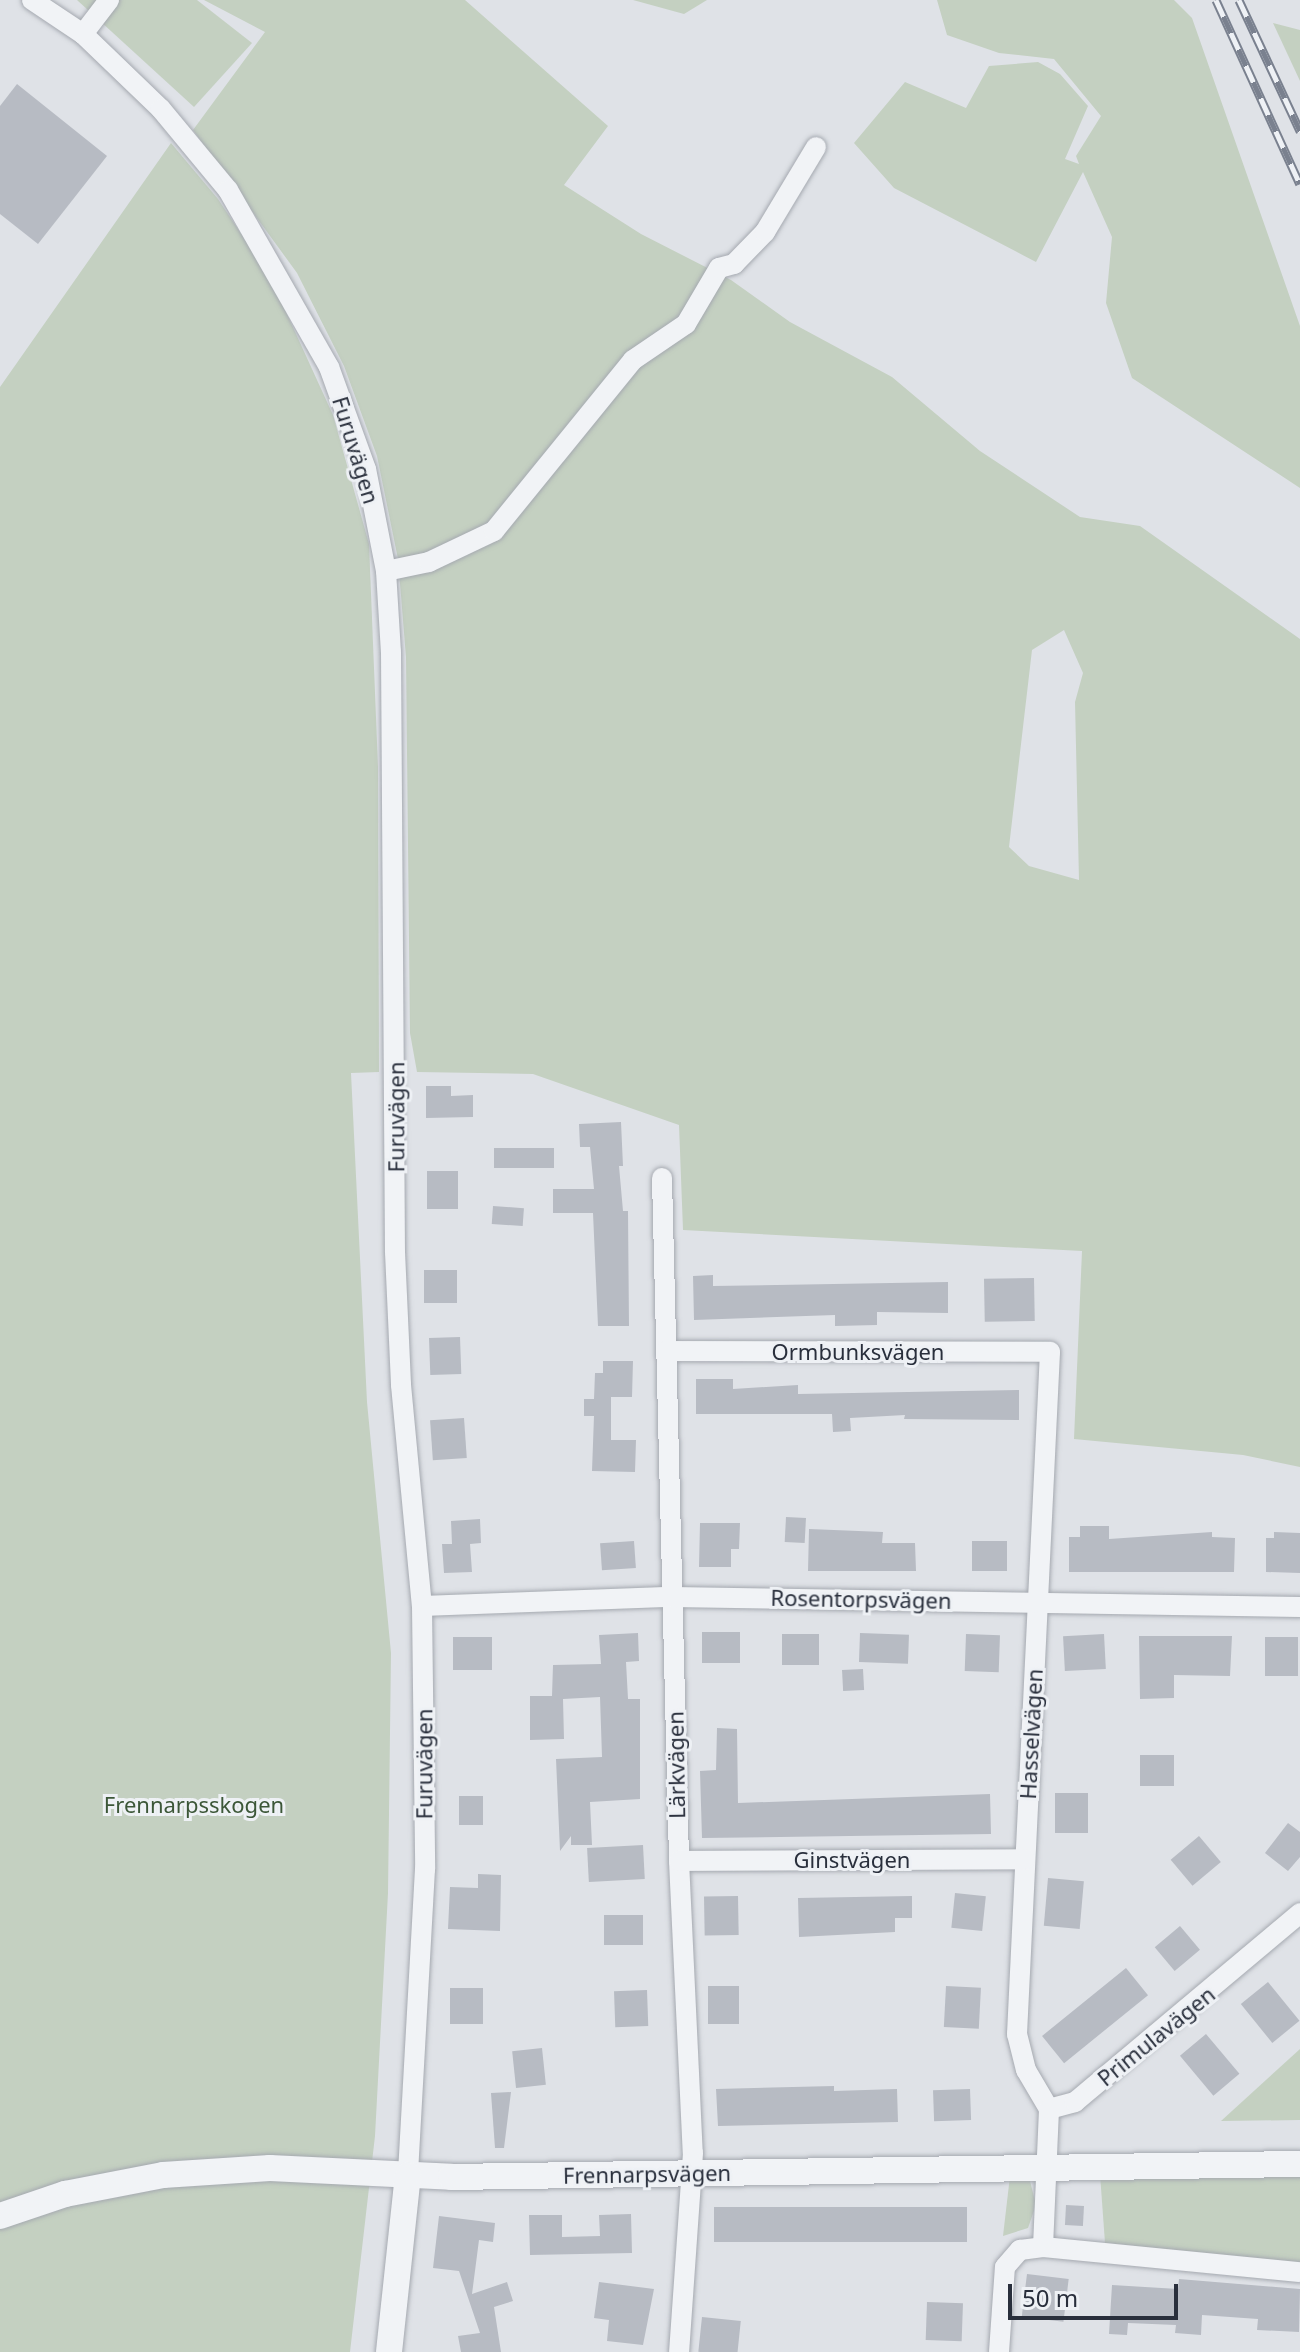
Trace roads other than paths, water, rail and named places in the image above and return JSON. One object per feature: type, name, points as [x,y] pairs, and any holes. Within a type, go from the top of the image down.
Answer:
[{"type":"street","name":"Furuvägen","points":[[32,0],[83,34],[161,109],[228,190],[283,279],[329,367],[366,469],[386,571],[392,683],[395,1252],[401,1385],[422,1606],[425,1869],[408,2175],[389,2352]]},
{"type":"street","points":[[83,34],[109,0]]},
{"type":"street","points":[[386,571],[429,562],[494,531],[633,360],[686,324],[719,268],[734,264],[765,232],[816,147]]},
{"type":"street","name":"Lärkvägen","points":[[662,1178],[679,1861],[693,2173],[679,2352]]},
{"type":"street","name":"Ormbunksvägen","points":[[667,1351],[1050,1352]]},
{"type":"street","name":"Hasselvägen","points":[[1049,2109],[1026,2070],[1017,2034],[1050,1352]]},
{"type":"street","name":"Rosentorpsvägen","points":[[422,1606],[672,1597],[1300,1607]]},
{"type":"street","name":"Ginstvägen","points":[[679,1861],[1025,1859]]},
{"type":"street","name":"Primulavägen","points":[[1049,2109],[1075,2102],[1300,1913]]},
{"type":"street","points":[[1043,2247],[1049,2166],[1049,2109]]},
{"type":"street","name":"Frennarpsvägen","points":[[0,2216],[65,2194],[163,2175],[270,2168],[408,2175],[1300,2164]]},
{"type":"street","points":[[999,2352],[1005,2267],[1020,2250],[1043,2247],[1300,2272]]},
{"type":"railway","points":[[1216,0],[1300,184]]},
{"type":"railway","points":[[1239,0],[1300,131]]},
{"type":"park label","name":"Frennarpsskogen","points":[[194,1805]]}]
